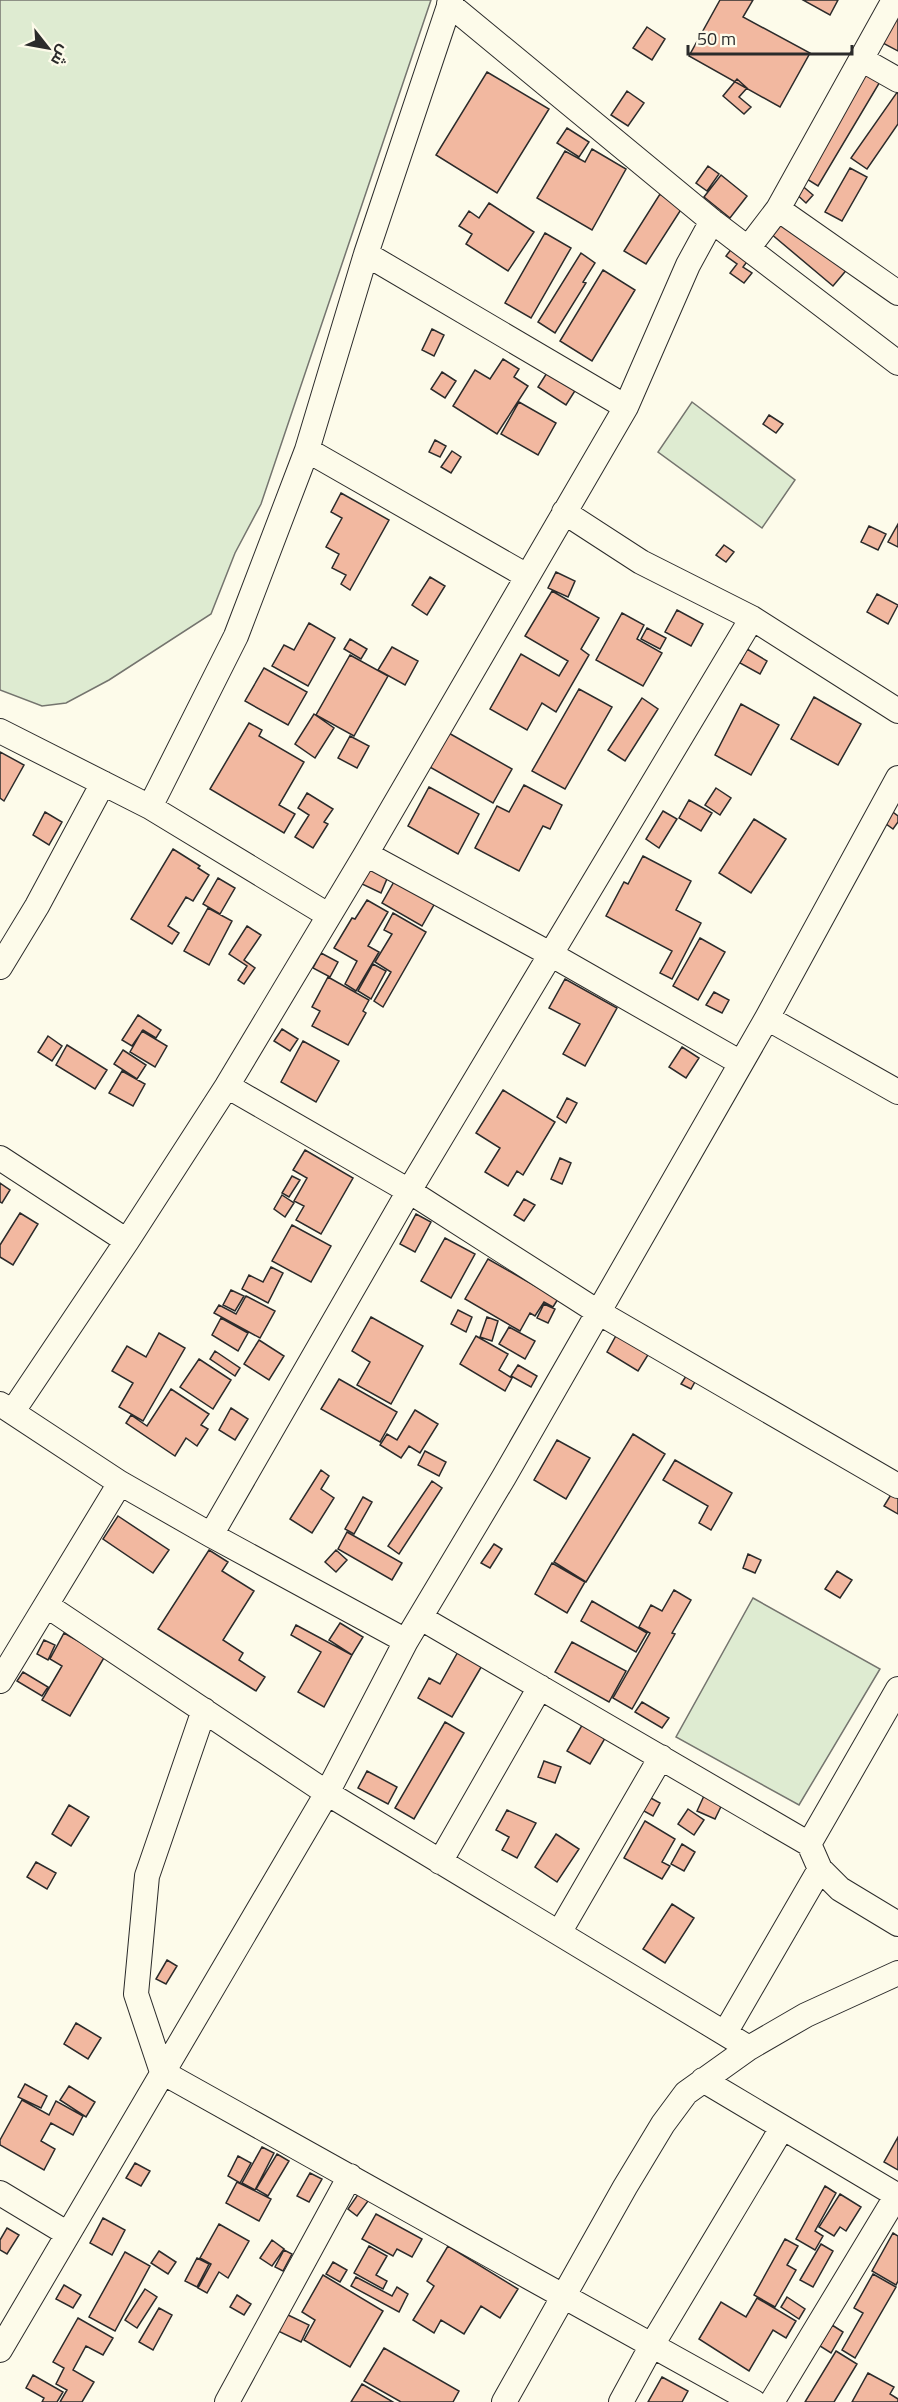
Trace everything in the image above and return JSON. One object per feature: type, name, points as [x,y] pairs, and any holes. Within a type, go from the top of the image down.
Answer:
[{"type":"street","points":[[749,247],[778,209],[894,0]]},
{"type":"street","points":[[150,807],[236,636],[307,450],[366,254],[450,2],[712,221],[898,363]]},
{"type":"street","points":[[861,59],[898,80]]},
{"type":"street","points":[[778,209],[898,293]]},
{"type":"street","points":[[406,1641],[120,1483],[7,1408],[127,1241],[226,1086],[366,854],[626,407],[688,265],[712,221]]},
{"type":"street","points":[[366,254],[626,407]]},
{"type":"street","points":[[307,450],[527,576]]},
{"type":"street","points":[[564,512],[641,562],[752,618],[898,711]]},
{"type":"street","points":[[211,1535],[409,1191],[752,618]]},
{"type":"street","points":[[0,731],[150,807],[328,915]]},
{"type":"street","points":[[0,2350],[327,1793],[406,1641],[767,1018],[898,778]]},
{"type":"street","points":[[0,967],[37,906],[103,783]]},
{"type":"street","points":[[366,854],[552,955],[741,1063]]},
{"type":"street","points":[[767,1018],[898,1092]]},
{"type":"street","points":[[226,1086],[409,1191],[598,1312],[898,1486]]},
{"type":"street","points":[[0,1158],[127,1241]]},
{"type":"street","points":[[0,1681],[120,1483]]},
{"type":"street","points":[[46,1605],[327,1793],[749,2048]]},
{"type":"street","points":[[421,1618],[809,1844],[820,1869],[840,1889],[898,1924]]},
{"type":"street","points":[[440,1862],[540,1687]]},
{"type":"street","points":[[809,1844],[898,1689]]},
{"type":"street","points":[[204,1710],[147,1876],[136,1994],[162,2073],[350,2176],[563,2298],[754,2402]]},
{"type":"street","points":[[559,1934],[661,1757]]},
{"type":"street","points":[[725,2034],[820,1869]]},
{"type":"street","points":[[504,2402],[663,2124],[686,2092],[749,2048],[806,2015],[898,1973]]},
{"type":"street","points":[[703,2080],[897,2196],[772,2402]]},
{"type":"street","points":[[621,2402],[782,2128]]},
{"type":"street","points":[[227,2402],[350,2176]]},
{"type":"street","points":[[0,2193],[68,2234]]},
{"type":"green space","points":[[0,0],[431,0],[261,504],[235,553],[211,614],[109,680],[66,703],[42,706],[0,690]]},
{"type":"green space","points":[[692,402],[795,480],[762,528],[658,452]]},
{"type":"green space","points":[[753,1598],[880,1669],[799,1805],[676,1737]]},
{"type":"building","points":[[720,0],[753,0],[743,17],[810,53],[780,107],[689,56]]},
{"type":"building","points":[[803,0],[838,0],[830,15]]},
{"type":"building","points":[[898,8],[898,51],[879,41]]},
{"type":"building","points":[[647,27],[665,39],[652,60],[633,48]]},
{"type":"building","points":[[863,56],[887,70],[818,186],[794,171]]},
{"type":"building","points":[[487,72],[549,109],[497,193],[436,155]]},
{"type":"building","points":[[737,79],[747,88],[739,97],[751,107],[744,114],[723,96]]},
{"type":"building","points":[[627,91],[644,103],[628,126],[611,115]]},
{"type":"building","points":[[898,91],[898,124],[867,169],[851,158]]},
{"type":"building","points":[[567,128],[589,142],[579,157],[557,143]]},
{"type":"building","points":[[592,149],[626,169],[592,230],[537,198],[565,151],[585,162]]},
{"type":"building","points":[[708,166],[719,174],[707,191],[696,183]]},
{"type":"building","points":[[850,168],[867,177],[842,221],[825,212]]},
{"type":"building","points":[[721,175],[747,196],[730,218],[704,197]]},
{"type":"building","points":[[799,183],[813,195],[806,203],[793,191]]},
{"type":"building","points":[[660,194],[682,208],[646,264],[624,251]]},
{"type":"building","points":[[489,203],[534,232],[508,271],[466,244],[472,234],[459,226],[469,211],[479,218]]},
{"type":"building","points":[[786,214],[849,267],[833,286],[770,233]]},
{"type":"building","points":[[545,233],[571,248],[531,318],[505,303]]},
{"type":"building","points":[[736,243],[752,255],[743,267],[752,273],[744,283],[730,273],[737,264],[726,256]]},
{"type":"building","points":[[581,253],[595,263],[583,282],[586,283],[555,333],[538,322]]},
{"type":"building","points":[[603,270],[635,290],[592,361],[560,341]]},
{"type":"building","points":[[432,329],[444,335],[434,356],[422,350]]},
{"type":"building","points":[[503,359],[519,369],[514,377],[528,386],[497,434],[453,406],[475,370],[490,379]]},
{"type":"building","points":[[550,368],[578,386],[566,405],[538,387]]},
{"type":"building","points":[[442,372],[456,381],[445,398],[431,389]]},
{"type":"building","points":[[519,402],[556,423],[538,455],[501,434]]},
{"type":"building","points":[[769,415],[783,424],[776,433],[763,424]]},
{"type":"building","points":[[435,440],[446,446],[440,457],[429,452]]},
{"type":"building","points":[[452,451],[461,457],[451,473],[441,467]]},
{"type":"building","points":[[341,493],[389,520],[350,590],[341,584],[346,575],[332,568],[339,554],[326,547],[342,518],[331,512]]},
{"type":"building","points":[[898,524],[898,547],[888,542]]},
{"type":"building","points":[[869,526],[886,534],[878,550],[861,542]]},
{"type":"building","points":[[724,545],[734,552],[726,562],[716,555]]},
{"type":"building","points":[[556,572],[575,581],[568,597],[548,588]]},
{"type":"building","points":[[430,577],[445,586],[427,615],[412,605]]},
{"type":"building","points":[[552,591],[599,618],[581,649],[589,655],[556,712],[542,703],[527,730],[490,709],[521,654],[559,676],[568,661],[525,636]]},
{"type":"building","points":[[877,594],[898,605],[888,624],[867,612]]},
{"type":"building","points":[[677,610],[703,624],[691,646],[665,632]]},
{"type":"building","points":[[622,613],[644,625],[637,639],[662,653],[643,686],[596,660]]},
{"type":"building","points":[[309,623],[335,638],[308,686],[272,666],[284,645],[294,650]]},
{"type":"building","points":[[647,628],[666,638],[660,649],[641,639]]},
{"type":"building","points":[[350,639],[367,649],[361,659],[344,649]]},
{"type":"building","points":[[392,647],[418,661],[405,685],[378,670]]},
{"type":"building","points":[[747,649],[767,661],[760,674],[740,663]]},
{"type":"building","points":[[350,655],[388,676],[354,736],[316,715]]},
{"type":"building","points":[[264,668],[307,692],[288,725],[245,701]]},
{"type":"building","points":[[579,689],[612,707],[565,789],[532,771]]},
{"type":"building","points":[[814,697],[861,724],[838,765],[791,739]]},
{"type":"building","points":[[642,698],[658,709],[625,761],[608,750]]},
{"type":"building","points":[[741,704],[779,725],[751,775],[715,755]]},
{"type":"building","points":[[314,714],[334,728],[315,758],[295,744]]},
{"type":"building","points":[[249,723],[262,730],[259,736],[304,762],[279,805],[295,814],[284,833],[210,789]]},
{"type":"building","points":[[447,732],[512,769],[493,803],[428,766]]},
{"type":"building","points":[[350,736],[369,746],[357,768],[338,758]]},
{"type":"building","points":[[0,752],[24,765],[4,801],[0,798]]},
{"type":"building","points":[[524,785],[562,805],[550,829],[543,826],[519,871],[475,848],[497,806],[509,812]]},
{"type":"building","points":[[429,787],[479,814],[458,854],[408,826]]},
{"type":"building","points":[[716,788],[731,798],[720,815],[705,805]]},
{"type":"building","points":[[307,793],[333,809],[324,822],[328,824],[313,848],[295,837],[309,815],[298,808]]},
{"type":"building","points":[[689,800],[712,813],[701,831],[679,818]]},
{"type":"building","points":[[886,807],[898,816],[898,822],[893,829],[878,818]]},
{"type":"building","points":[[663,811],[677,819],[659,848],[646,839]]},
{"type":"building","points":[[45,812],[62,822],[49,845],[33,835]]},
{"type":"building","points":[[754,819],[786,839],[751,893],[719,873]]},
{"type":"building","points":[[173,849],[200,866],[198,868],[209,875],[193,901],[186,897],[168,926],[179,933],[172,944],[131,919]]},
{"type":"building","points":[[643,856],[691,881],[676,910],[701,923],[672,979],[660,973],[672,951],[606,916],[624,882],[628,884]]},
{"type":"building","points":[[372,865],[389,874],[381,893],[362,884]]},
{"type":"building","points":[[218,878],[235,888],[220,914],[203,904]]},
{"type":"building","points":[[395,880],[435,903],[422,926],[382,903]]},
{"type":"building","points":[[367,900],[388,912],[368,946],[379,952],[356,991],[345,984],[357,961],[334,948],[352,918],[355,919]]},
{"type":"building","points":[[208,908],[232,921],[209,965],[184,951]]},
{"type":"building","points":[[393,913],[426,932],[383,1007],[374,1001],[391,972],[375,962],[392,934],[384,930]]},
{"type":"building","points":[[247,926],[261,935],[244,960],[255,968],[244,984],[238,980],[247,966],[229,954]]},
{"type":"building","points":[[700,938],[725,952],[698,1000],[673,986]]},
{"type":"building","points":[[321,953],[338,962],[330,977],[313,968]]},
{"type":"building","points":[[373,964],[386,971],[371,999],[358,991]]},
{"type":"building","points":[[328,977],[369,1000],[363,1011],[366,1013],[348,1045],[312,1026],[320,1011],[312,1007]]},
{"type":"building","points":[[565,979],[617,1008],[585,1066],[563,1054],[580,1024],[549,1008]]},
{"type":"building","points":[[714,992],[729,1000],[722,1013],[706,1005]]},
{"type":"building","points":[[138,1015],[161,1030],[156,1038],[143,1030],[132,1046],[122,1040]]},
{"type":"building","points":[[282,1029],[298,1039],[290,1051],[274,1041]]},
{"type":"building","points":[[142,1031],[167,1046],[155,1067],[130,1052]]},
{"type":"building","points":[[48,1036],[62,1046],[52,1061],[38,1052]]},
{"type":"building","points":[[303,1041],[339,1061],[316,1102],[281,1082]]},
{"type":"building","points":[[67,1045],[107,1070],[95,1089],[56,1065]]},
{"type":"building","points":[[682,1047],[699,1058],[686,1078],[669,1067]]},
{"type":"building","points":[[123,1050],[146,1065],[137,1079],[114,1064]]},
{"type":"building","points":[[122,1071],[145,1084],[133,1106],[109,1093]]},
{"type":"building","points":[[503,1090],[555,1122],[523,1175],[517,1171],[508,1186],[485,1172],[500,1148],[476,1133]]},
{"type":"building","points":[[567,1098],[577,1103],[566,1123],[557,1117]]},
{"type":"building","points":[[305,1150],[353,1178],[321,1234],[296,1220],[304,1206],[294,1201],[307,1178],[293,1170]]},
{"type":"building","points":[[560,1158],[571,1163],[562,1184],[551,1179]]},
{"type":"building","points":[[292,1176],[300,1180],[289,1197],[282,1193]]},
{"type":"building","points":[[0,1183],[10,1190],[2,1203],[0,1202]]},
{"type":"building","points":[[282,1195],[294,1203],[285,1217],[274,1209]]},
{"type":"building","points":[[524,1199],[535,1205],[524,1221],[514,1215]]},
{"type":"building","points":[[20,1213],[38,1224],[13,1265],[0,1257],[0,1245]]},
{"type":"building","points":[[416,1214],[431,1222],[415,1252],[400,1244]]},
{"type":"building","points":[[292,1225],[331,1246],[311,1282],[272,1261]]},
{"type":"building","points":[[445,1238],[475,1254],[451,1298],[421,1281]]},
{"type":"building","points":[[488,1259],[558,1299],[553,1307],[544,1302],[535,1316],[530,1313],[520,1331],[465,1299]]},
{"type":"building","points":[[271,1267],[283,1273],[268,1303],[242,1289],[249,1275],[263,1282]]},
{"type":"building","points":[[231,1290],[244,1296],[235,1311],[223,1305]]},
{"type":"building","points":[[246,1296],[275,1311],[260,1338],[214,1313],[219,1305],[236,1314]]},
{"type":"building","points":[[544,1304],[555,1309],[548,1323],[537,1318]]},
{"type":"building","points":[[458,1310],[472,1317],[466,1332],[451,1324]]},
{"type":"building","points":[[371,1317],[423,1346],[391,1404],[357,1385],[370,1362],[352,1351]]},
{"type":"building","points":[[487,1317],[498,1321],[492,1341],[480,1337]]},
{"type":"building","points":[[221,1318],[248,1333],[238,1351],[212,1335]]},
{"type":"building","points":[[623,1323],[656,1342],[638,1371],[607,1352]]},
{"type":"building","points":[[509,1327],[535,1341],[525,1359],[499,1344]]},
{"type":"building","points":[[159,1333],[185,1348],[143,1421],[119,1407],[133,1383],[112,1371],[127,1346],[146,1357]]},
{"type":"building","points":[[476,1336],[508,1354],[499,1370],[512,1378],[505,1391],[460,1364]]},
{"type":"building","points":[[259,1340],[284,1356],[269,1380],[244,1364]]},
{"type":"building","points":[[215,1351],[240,1368],[235,1376],[210,1359]]},
{"type":"building","points":[[199,1359],[231,1380],[213,1409],[180,1387]]},
{"type":"building","points":[[518,1365],[537,1376],[531,1387],[511,1376]]},
{"type":"building","points":[[688,1373],[697,1378],[691,1389],[681,1384]]},
{"type":"building","points":[[339,1379],[397,1412],[380,1442],[321,1409]]},
{"type":"building","points":[[171,1389],[209,1414],[201,1425],[208,1429],[197,1446],[186,1438],[175,1456],[126,1423],[131,1415],[147,1426]]},
{"type":"building","points":[[231,1408],[248,1419],[235,1440],[219,1430]]},
{"type":"building","points":[[415,1410],[438,1424],[420,1453],[409,1446],[401,1458],[380,1445],[387,1434],[397,1440]]},
{"type":"building","points":[[633,1434],[665,1454],[586,1582],[554,1562]]},
{"type":"building","points":[[557,1440],[590,1458],[566,1499],[534,1480]]},
{"type":"building","points":[[425,1451],[446,1462],[439,1476],[418,1465]]},
{"type":"building","points":[[675,1460],[732,1493],[711,1530],[699,1523],[708,1506],[663,1480]]},
{"type":"building","points":[[321,1470],[329,1476],[321,1489],[334,1498],[312,1533],[290,1519]]},
{"type":"building","points":[[432,1481],[442,1488],[399,1554],[388,1546]]},
{"type":"building","points":[[895,1488],[898,1490],[898,1514],[884,1506]]},
{"type":"building","points":[[363,1497],[372,1502],[354,1534],[345,1529]]},
{"type":"building","points":[[118,1516],[169,1550],[153,1573],[103,1539]]},
{"type":"building","points":[[347,1532],[402,1563],[392,1580],[338,1549]]},
{"type":"building","points":[[494,1544],[502,1549],[490,1568],[481,1563]]},
{"type":"building","points":[[209,1550],[228,1562],[222,1571],[254,1591],[223,1640],[243,1653],[239,1660],[265,1677],[256,1691],[158,1629]]},
{"type":"building","points":[[336,1550],[347,1560],[336,1572],[325,1562]]},
{"type":"building","points":[[748,1554],[761,1560],[755,1573],[743,1568]]},
{"type":"building","points":[[552,1563],[585,1582],[567,1613],[535,1594]]},
{"type":"building","points":[[837,1571],[852,1580],[840,1598],[825,1589]]},
{"type":"building","points":[[674,1590],[691,1600],[672,1633],[675,1634],[632,1709],[613,1698],[650,1633],[639,1627],[651,1605],[662,1611]]},
{"type":"building","points":[[592,1601],[647,1633],[636,1652],[581,1621]]},
{"type":"building","points":[[340,1623],[363,1637],[352,1655],[329,1640]]},
{"type":"building","points":[[296,1625],[352,1655],[324,1707],[298,1692],[321,1652],[291,1635]]},
{"type":"building","points":[[64,1633],[105,1656],[70,1716],[42,1700],[62,1666],[50,1659]]},
{"type":"building","points":[[44,1640],[55,1645],[48,1660],[37,1654]]},
{"type":"building","points":[[572,1642],[626,1671],[609,1702],[555,1672]]},
{"type":"building","points":[[459,1650],[483,1664],[452,1717],[418,1698],[429,1678],[440,1684]]},
{"type":"building","points":[[23,1672],[48,1687],[42,1696],[17,1681]]},
{"type":"building","points":[[642,1702],[669,1718],[662,1728],[635,1712]]},
{"type":"building","points":[[588,1715],[611,1728],[590,1764],[567,1751]]},
{"type":"building","points":[[445,1722],[464,1733],[414,1819],[395,1808]]},
{"type":"building","points":[[544,1761],[561,1767],[555,1783],[538,1777]]},
{"type":"building","points":[[367,1771],[397,1787],[388,1804],[358,1788]]},
{"type":"building","points":[[709,1785],[727,1794],[715,1819],[697,1811]]},
{"type":"building","points":[[649,1797],[660,1803],[653,1816],[642,1810]]},
{"type":"building","points":[[69,1805],[89,1817],[71,1846],[52,1834]]},
{"type":"building","points":[[688,1809],[704,1820],[694,1835],[678,1824]]},
{"type":"building","points":[[507,1810],[536,1823],[517,1858],[502,1850],[509,1837],[496,1830]]},
{"type":"building","points":[[645,1821],[675,1839],[662,1862],[670,1866],[662,1879],[624,1858]]},
{"type":"building","points":[[556,1834],[579,1849],[557,1882],[535,1867]]},
{"type":"building","points":[[682,1844],[695,1852],[684,1871],[671,1864]]},
{"type":"building","points":[[36,1862],[56,1873],[47,1889],[27,1877]]},
{"type":"building","points":[[672,1904],[694,1918],[665,1963],[643,1949]]},
{"type":"building","points":[[167,1960],[177,1966],[166,1984],[156,1979]]},
{"type":"building","points":[[76,2023],[101,2038],[88,2059],[64,2044]]},
{"type":"building","points":[[25,2084],[47,2096],[41,2108],[18,2097]]},
{"type":"building","points":[[69,2086],[95,2102],[86,2117],[60,2100]]},
{"type":"building","points":[[22,2100],[49,2115],[56,2101],[83,2116],[73,2135],[51,2123],[41,2141],[55,2149],[44,2170],[0,2145],[0,2140]]},
{"type":"building","points":[[898,2137],[898,2170],[884,2162]]},
{"type":"building","points":[[262,2147],[274,2153],[255,2190],[242,2183]]},
{"type":"building","points":[[277,2154],[289,2161],[268,2196],[256,2189]]},
{"type":"building","points":[[238,2156],[251,2163],[240,2183],[228,2176]]},
{"type":"building","points":[[135,2163],[150,2171],[141,2186],[126,2178]]},
{"type":"building","points":[[310,2173],[322,2179],[309,2202],[297,2196]]},
{"type":"building","points":[[237,2182],[271,2199],[259,2221],[226,2203]]},
{"type":"building","points":[[825,2186],[836,2193],[815,2231],[823,2236],[815,2250],[796,2239]]},
{"type":"building","points":[[361,2190],[371,2197],[357,2216],[348,2209]]},
{"type":"building","points":[[840,2194],[861,2207],[846,2231],[840,2227],[834,2236],[819,2227]]},
{"type":"building","points":[[376,2214],[422,2239],[412,2257],[397,2249],[393,2256],[362,2239]]},
{"type":"building","points":[[103,2218],[125,2230],[112,2255],[90,2243]]},
{"type":"building","points":[[219,2224],[249,2241],[228,2278],[219,2272],[207,2293],[198,2288],[211,2264],[200,2258]]},
{"type":"building","points":[[7,2228],[19,2235],[7,2254],[0,2250],[0,2240]]},
{"type":"building","points":[[893,2233],[898,2236],[898,2281],[896,2285],[872,2271]]},
{"type":"building","points":[[785,2239],[798,2246],[787,2265],[796,2270],[775,2307],[754,2295]]},
{"type":"building","points":[[272,2240],[284,2249],[272,2266],[260,2258]]},
{"type":"building","points":[[821,2244],[833,2251],[813,2287],[800,2280]]},
{"type":"building","points":[[369,2246],[387,2256],[376,2275],[387,2281],[383,2289],[354,2273]]},
{"type":"building","points":[[448,2246],[518,2289],[500,2318],[481,2306],[464,2334],[441,2320],[434,2333],[413,2320],[434,2286],[427,2281]]},
{"type":"building","points":[[284,2250],[292,2254],[283,2271],[275,2267]]},
{"type":"building","points":[[159,2251],[176,2262],[168,2274],[151,2263]]},
{"type":"building","points":[[125,2252],[150,2266],[115,2331],[89,2317]]},
{"type":"building","points":[[197,2258],[209,2264],[197,2287],[185,2281]]},
{"type":"building","points":[[333,2262],[347,2270],[340,2282],[326,2274]]},
{"type":"building","points":[[873,2274],[896,2287],[855,2358],[842,2350],[863,2313],[854,2308]]},
{"type":"building","points":[[323,2275],[383,2311],[350,2367],[304,2340],[315,2320],[302,2312]]},
{"type":"building","points":[[356,2277],[392,2296],[397,2287],[408,2294],[399,2312],[351,2286]]},
{"type":"building","points":[[64,2285],[81,2295],[73,2308],[56,2299]]},
{"type":"building","points":[[145,2289],[157,2297],[137,2328],[125,2320]]},
{"type":"building","points":[[237,2295],[251,2304],[244,2315],[230,2307]]},
{"type":"building","points":[[787,2297],[805,2309],[799,2319],[781,2307]]},
{"type":"building","points":[[757,2298],[796,2321],[786,2338],[773,2330],[749,2371],[699,2339],[721,2302],[746,2317]]},
{"type":"building","points":[[159,2308],[172,2315],[153,2350],[139,2342]]},
{"type":"building","points":[[286,2314],[309,2325],[301,2342],[278,2331]]},
{"type":"building","points":[[78,2318],[113,2338],[103,2355],[86,2346],[73,2370],[94,2382],[82,2402],[60,2402],[67,2390],[56,2384],[64,2368],[53,2362]]},
{"type":"building","points":[[832,2325],[843,2332],[831,2353],[820,2346]]},
{"type":"building","points":[[384,2348],[459,2391],[453,2402],[401,2402],[364,2381]]},
{"type":"building","points":[[836,2351],[857,2364],[834,2402],[805,2402]]},
{"type":"building","points":[[868,2373],[894,2387],[890,2394],[898,2399],[898,2402],[852,2402]]},
{"type":"building","points":[[33,2375],[63,2392],[57,2402],[42,2402],[44,2398],[26,2388]]},
{"type":"building","points":[[662,2377],[688,2391],[682,2402],[648,2402]]},
{"type":"building","points":[[362,2384],[393,2402],[351,2402]]}]
